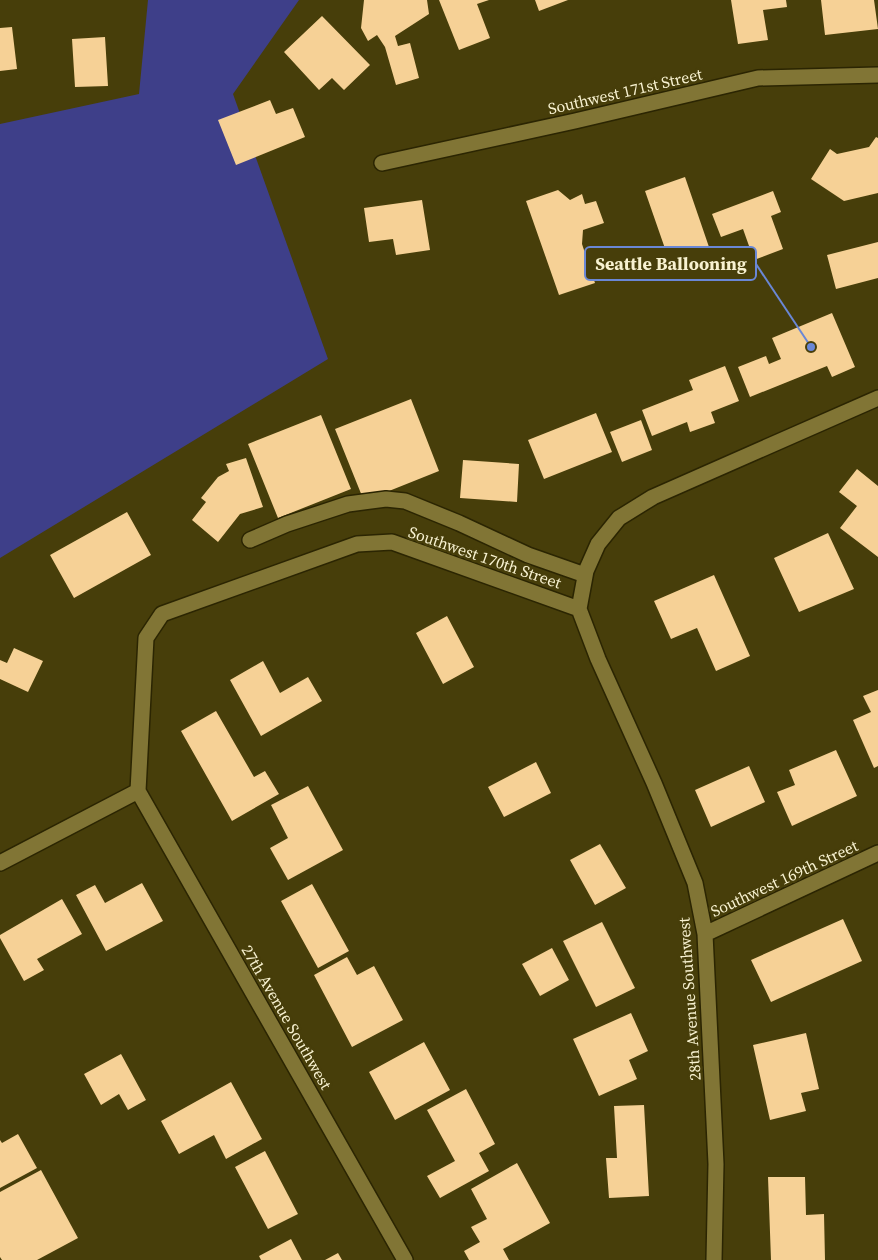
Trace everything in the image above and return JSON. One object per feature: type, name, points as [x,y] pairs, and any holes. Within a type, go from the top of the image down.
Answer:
[{"type":"street","name":"Southwest 171st Street","points":[[382,163],[575,122],[758,78],[878,75]]},
{"type":"street","name":"Southwest 170th Street","points":[[138,792],[146,638],[162,614],[357,544],[392,542],[579,609],[585,575],[598,544],[619,518],[652,498],[878,398]]},
{"type":"street","points":[[250,540],[287,524],[348,504],[386,499],[404,501],[459,523],[528,555],[585,575]]},
{"type":"street","name":"28th Avenue Southwest","points":[[579,609],[598,659],[654,782],[695,883],[705,934],[716,1164],[714,1260]]},
{"type":"street","points":[[0,863],[138,792]]},
{"type":"street","name":"27th Avenue Southwest","points":[[138,792],[405,1260]]},
{"type":"street","name":"Southwest 169th Street","points":[[705,934],[878,853]]},
{"type":"shaded area","points":[[148,0],[299,0],[233,94],[328,359],[0,558],[0,124],[139,94]]},
{"type":"building","points":[[364,0],[427,0],[429,14],[395,36],[398,46],[410,43],[419,78],[396,85],[385,47],[377,35],[368,41],[361,28]]},
{"type":"building","points":[[439,0],[489,0],[477,4],[490,38],[459,50]]},
{"type":"building","points":[[535,0],[568,0],[539,11]]},
{"type":"building","points":[[731,0],[786,0],[787,7],[763,10],[768,40],[738,44]]},
{"type":"building","points":[[821,0],[874,0],[878,29],[825,35]]},
{"type":"building","points":[[322,16],[370,65],[344,90],[332,78],[319,90],[284,52]]},
{"type":"building","points":[[12,27],[17,69],[0,71],[0,28]]},
{"type":"building","points":[[105,37],[108,86],[75,87],[72,39]]},
{"type":"building","points":[[270,100],[276,114],[293,108],[305,137],[236,165],[218,120]]},
{"type":"building","points":[[876,137],[878,138],[878,193],[844,201],[811,179],[830,149],[837,154],[869,147]]},
{"type":"building","points":[[685,177],[709,247],[669,260],[645,191]]},
{"type":"building","points":[[558,190],[570,200],[582,194],[585,204],[596,201],[604,223],[583,230],[582,244],[595,283],[559,295],[526,201]]},
{"type":"building","points":[[773,191],[781,212],[771,216],[783,249],[754,260],[743,229],[721,237],[712,214]]},
{"type":"building","points":[[422,200],[430,250],[396,255],[393,239],[369,242],[364,208]]},
{"type":"building","points":[[878,242],[878,278],[836,289],[827,255]]},
{"type":"building","points":[[832,313],[855,367],[832,377],[827,366],[750,397],[738,367],[766,356],[769,364],[781,359],[772,338]]},
{"type":"building","points":[[725,366],[739,401],[711,412],[715,423],[690,432],[687,422],[652,436],[642,410],[693,390],[689,380]]},
{"type":"building","points":[[411,399],[439,471],[364,501],[335,429]]},
{"type":"building","points":[[596,413],[612,452],[544,479],[528,440]]},
{"type":"building","points":[[321,415],[351,489],[278,518],[248,444]]},
{"type":"building","points":[[641,420],[652,450],[622,462],[610,432]]},
{"type":"building","points":[[246,458],[263,507],[240,514],[218,542],[192,520],[206,502],[201,498],[218,477],[229,471],[226,464]]},
{"type":"building","points":[[463,460],[519,464],[517,502],[460,498]]},
{"type":"building","points":[[857,469],[878,486],[878,557],[840,528],[857,506],[839,492]]},
{"type":"building","points":[[127,512],[151,555],[74,598],[50,555]]},
{"type":"building","points":[[828,533],[854,589],[799,612],[774,558]]},
{"type":"building","points":[[714,575],[750,656],[716,671],[697,628],[671,639],[654,601]]},
{"type":"building","points":[[447,616],[474,667],[443,684],[416,633]]},
{"type":"building","points":[[14,648],[43,661],[28,692],[0,679],[0,660],[7,663]]},
{"type":"building","points":[[263,661],[280,693],[308,677],[322,701],[261,736],[230,680]]},
{"type":"building","points":[[878,690],[878,766],[874,768],[853,720],[871,712],[863,696]]},
{"type":"building","points":[[216,711],[254,777],[265,771],[279,794],[232,821],[181,731]]},
{"type":"building","points":[[836,750],[857,796],[792,826],[777,792],[795,785],[789,770]]},
{"type":"building","points":[[536,762],[551,793],[504,817],[488,787]]},
{"type":"building","points":[[749,766],[765,802],[711,827],[695,790]]},
{"type":"building","points":[[308,786],[343,850],[288,880],[270,848],[288,838],[271,805]]},
{"type":"building","points":[[600,844],[626,888],[595,905],[570,860]]},
{"type":"building","points":[[142,883],[163,921],[106,951],[76,895],[95,885],[105,903]]},
{"type":"building","points":[[312,884],[349,951],[318,968],[281,901]]},
{"type":"building","points":[[62,899],[82,934],[37,959],[44,970],[24,981],[0,935]]},
{"type":"building","points":[[843,919],[862,961],[771,1002],[751,960]]},
{"type":"building","points":[[602,922],[635,988],[596,1007],[563,941]]},
{"type":"building","points":[[552,948],[569,980],[540,996],[522,964]]},
{"type":"building","points":[[347,957],[357,975],[374,966],[403,1020],[352,1047],[314,975]]},
{"type":"building","points":[[631,1013],[648,1051],[629,1060],[637,1079],[599,1096],[573,1039]]},
{"type":"building","points":[[806,1033],[819,1089],[801,1093],[806,1111],[770,1120],[753,1045]]},
{"type":"building","points":[[424,1042],[450,1090],[395,1120],[369,1072]]},
{"type":"building","points":[[121,1054],[146,1100],[128,1110],[119,1094],[101,1105],[84,1074]]},
{"type":"building","points":[[231,1082],[262,1139],[226,1159],[214,1135],[179,1154],[161,1121]]},
{"type":"building","points":[[466,1089],[495,1144],[479,1153],[489,1171],[440,1198],[427,1176],[455,1161],[427,1110]]},
{"type":"building","points":[[644,1105],[649,1196],[609,1198],[606,1158],[617,1158],[614,1106]]},
{"type":"building","points":[[18,1134],[37,1168],[0,1188],[0,1140],[2,1143]]},
{"type":"building","points":[[265,1151],[298,1214],[268,1229],[235,1167]]},
{"type":"building","points":[[517,1163],[550,1223],[503,1249],[509,1260],[469,1260],[464,1251],[480,1242],[471,1227],[487,1219],[471,1189]]},
{"type":"building","points":[[41,1170],[78,1238],[37,1260],[2,1260],[0,1257],[0,1192]]},
{"type":"building","points":[[768,1177],[805,1177],[806,1215],[824,1214],[825,1260],[771,1260]]},
{"type":"building","points":[[291,1239],[302,1260],[261,1260],[259,1256]]},
{"type":"building","points":[[338,1253],[342,1260],[325,1260]]},
{"type":"place","name":"Seattle Ballooning","points":[[811,347]]}]
